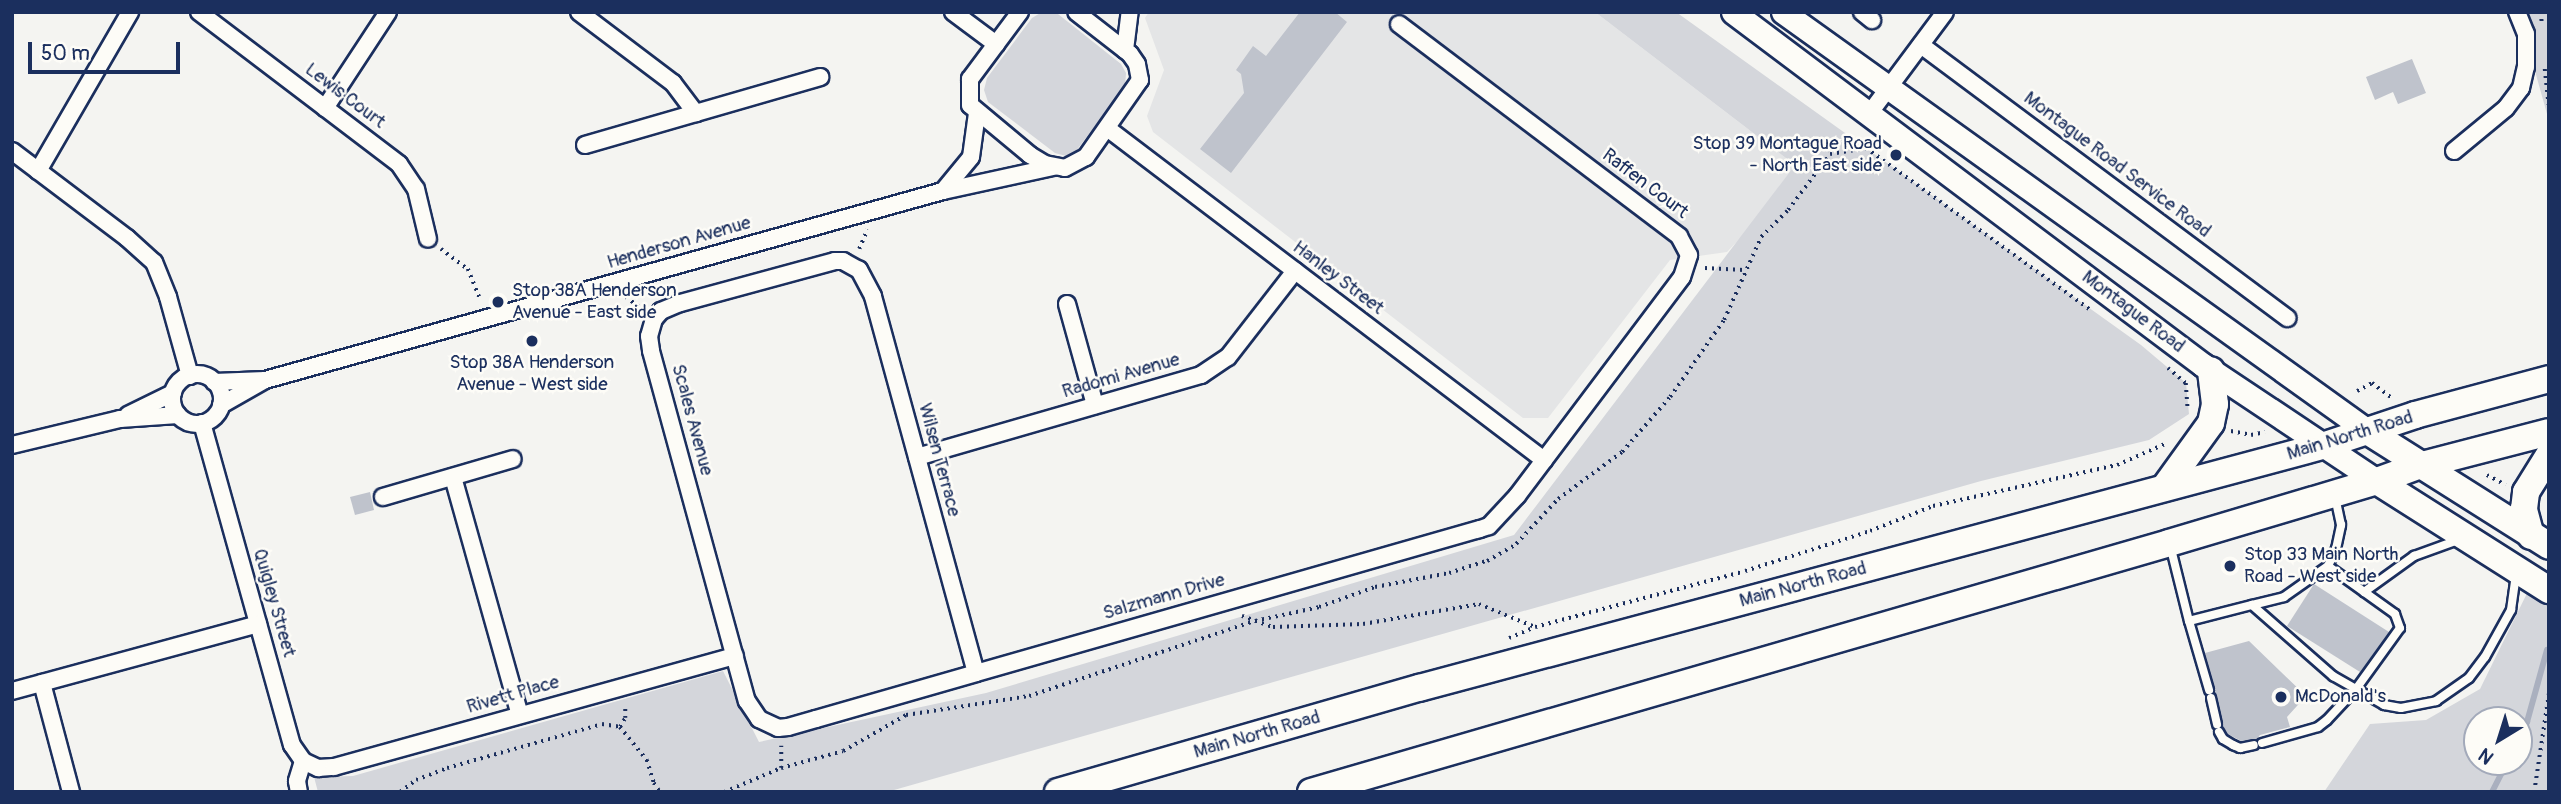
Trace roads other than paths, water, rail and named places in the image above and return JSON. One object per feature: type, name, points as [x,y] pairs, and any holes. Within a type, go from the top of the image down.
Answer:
[{"type":"main road","name":"Montague Road","points":[[1733,12],[2211,370],[2322,446],[2549,590]]},
{"type":"main road","name":"Montague Road","points":[[1783,12],[2369,432],[2418,466],[2540,541]]},
{"type":"main road","points":[[2164,488],[2211,423],[2215,404],[2211,370]]},
{"type":"main road","name":"Main North Road","points":[[1058,792],[1419,688],[2322,446],[2415,415],[2549,379]]},
{"type":"main road","points":[[1311,792],[2335,494],[2418,466],[2549,432]]},
{"type":"main road","points":[[2540,541],[2524,509],[2526,492],[2549,456]]},
{"type":"street","points":[[38,171],[130,12]]},
{"type":"street","name":"Lewis Court","points":[[200,12],[390,157],[410,177],[416,189],[428,240]]},
{"type":"street","points":[[326,108],[388,12]]},
{"type":"street","points":[[579,12],[673,83],[696,113]]},
{"type":"street","points":[[953,12],[996,44]]},
{"type":"street","points":[[1020,12],[970,79],[970,105],[1030,155],[1054,167]]},
{"type":"street","points":[[1076,12],[1125,50]]},
{"type":"street","points":[[1125,50],[1130,12]]},
{"type":"street","points":[[1869,114],[1945,12]]},
{"type":"street","points":[[2454,151],[2506,108],[2521,88],[2526,67],[2526,34],[2517,12]]},
{"type":"street","name":"Raffen Court","points":[[1399,24],[1679,236],[1689,255],[1682,277],[1544,460]]},
{"type":"street","name":"Montague Road Service Road","points":[[1921,45],[2287,318]]},
{"type":"street","name":"Henderson Avenue","points":[[214,382],[265,380],[943,191],[1075,165],[1086,157],[1140,80],[1136,64],[1125,50]]},
{"type":"street","points":[[585,145],[820,77]]},
{"type":"street","points":[[943,191],[971,157],[977,113]]},
{"type":"street","name":"Hanley Street","points":[[1107,128],[1544,460]]},
{"type":"street","points":[[12,151],[154,262],[169,297],[190,376]]},
{"type":"street","name":"Wilsen Terrace","points":[[854,259],[870,287],[976,673]]},
{"type":"street","name":"Scales Avenue","points":[[769,724],[751,711],[651,351],[650,326],[662,311],[680,303],[835,261],[854,259]]},
{"type":"street","name":"Radomi Avenue","points":[[917,457],[1201,375],[1228,358],[1295,271]]},
{"type":"street","points":[[1067,304],[1096,405]]},
{"type":"street","points":[[204,375],[214,382],[220,391],[221,405],[216,415],[202,424],[191,423],[178,415],[172,402],[178,383],[190,376],[204,375]]},
{"type":"street","name":"Henderson Avenue","points":[[221,405],[265,380]]},
{"type":"street","points":[[120,419],[173,393]]},
{"type":"street","points":[[12,445],[120,419],[178,415]]},
{"type":"street","name":"Quigley Street","points":[[202,424],[292,745],[303,761]]},
{"type":"street","points":[[383,497],[513,459]]},
{"type":"street","name":"Salzmann Drive","points":[[769,724],[788,727],[1489,526],[1504,513],[1544,460]]},
{"type":"street","points":[[453,477],[520,715]]},
{"type":"street","points":[[12,691],[258,624]]},
{"type":"street","name":"Rivett Place","points":[[303,761],[318,768],[328,768],[735,656]]},
{"type":"street","points":[[42,683],[71,792]]},
{"type":"street","points":[[299,792],[297,781],[303,761]]},
{"type":"lane","points":[[2189,621],[2284,597],[2328,566],[2336,549],[2341,524],[2335,494]]},
{"type":"lane","points":[[2364,592],[2414,556],[2465,538]]},
{"type":"lane","points":[[2169,542],[2218,728],[2223,740],[2240,748],[2318,727],[2356,689],[2400,628],[2395,614],[2328,566]]},
{"type":"lane","points":[[2252,605],[2321,667],[2384,705],[2401,709],[2436,701],[2453,691],[2485,657],[2511,610],[2516,571]]},
{"type":"waterway","points":[[2531,706],[2547,650]]},
{"type":"waterway","points":[[2492,792],[2500,776]]},
{"type":"place","name":"Stop 39 Montague Road - North East side","points":[[1896,155]]},
{"type":"place","name":"Stop 38A Henderson Avenue - East side","points":[[498,302]]},
{"type":"place","name":"Stop 38A Henderson Avenue - West side","points":[[532,341]]},
{"type":"place","name":"Stop 33 Main North Road - West side","points":[[2230,566]]},
{"type":"place","name":"McDonald's","points":[[2281,697]]}]
